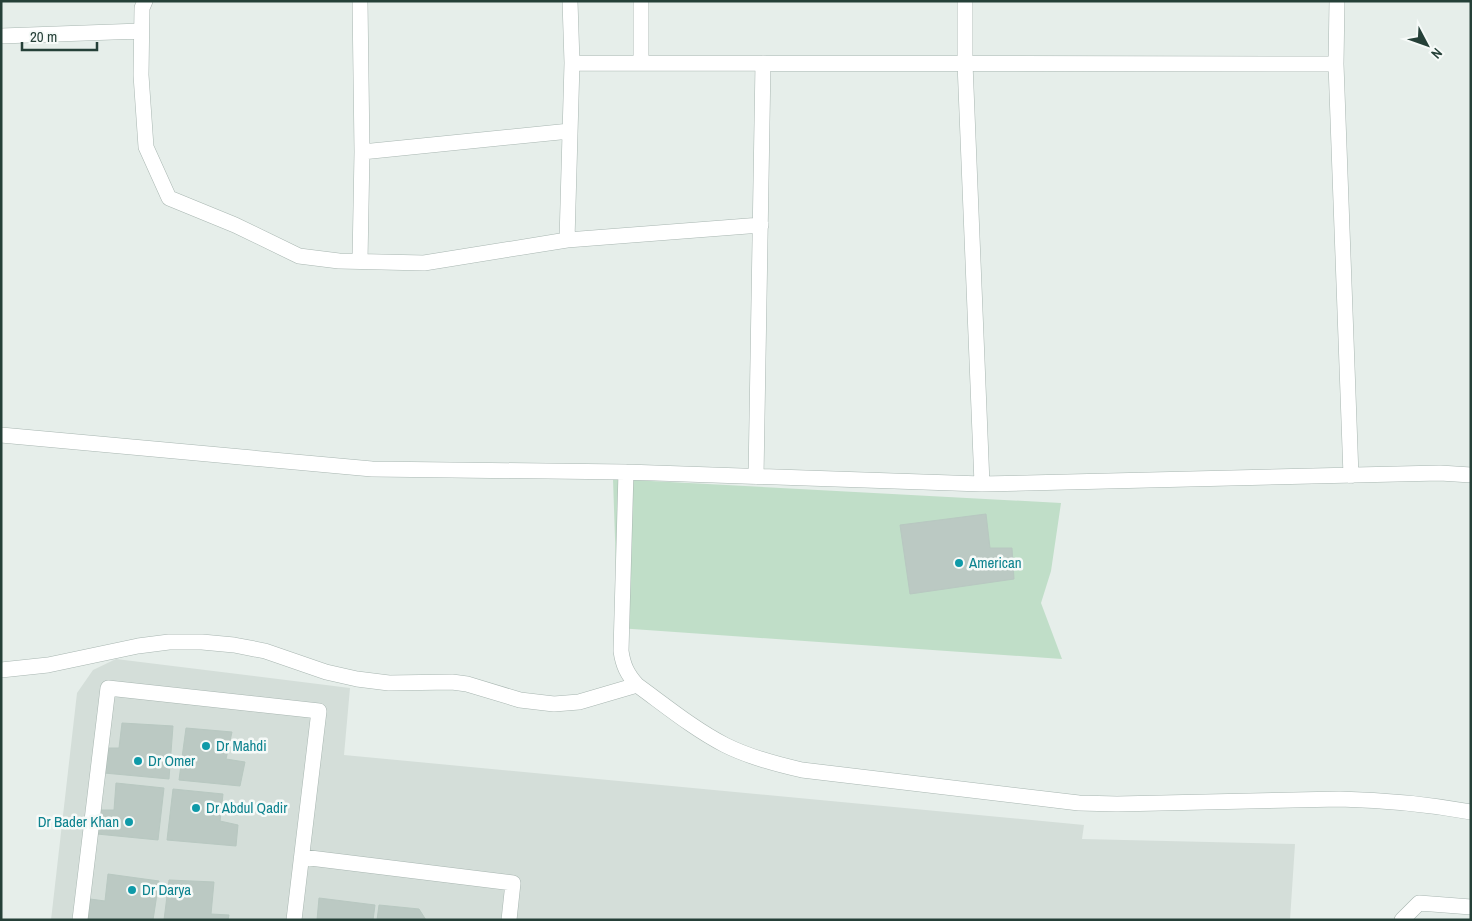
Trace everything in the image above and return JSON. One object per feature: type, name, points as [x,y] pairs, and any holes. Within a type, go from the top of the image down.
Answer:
[{"type":"street","points":[[145,1],[142,8],[141,75],[146,147],[169,198],[235,225],[299,256],[339,261],[424,263],[567,240],[761,225]]},
{"type":"street","points":[[360,1],[362,152],[360,261]]},
{"type":"street","points":[[567,240],[572,63],[570,1]]},
{"type":"street","points":[[641,1],[641,63]]},
{"type":"street","points":[[965,1],[965,64],[982,484]]},
{"type":"street","points":[[1337,1],[1336,64],[1351,476]]},
{"type":"street","points":[[1,36],[141,31]]},
{"type":"street","points":[[572,63],[1336,64]]},
{"type":"street","points":[[756,477],[763,63]]},
{"type":"street","points":[[362,152],[570,131]]},
{"type":"street","points":[[1,435],[372,469],[626,472],[982,484],[1440,474],[1471,475]]},
{"type":"street","points":[[626,472],[621,651],[623,664],[628,675],[637,685],[703,732],[750,756],[802,770],[1079,803],[1374,800],[1408,802],[1471,812]]},
{"type":"street","points":[[1,670],[48,665],[138,646],[170,642],[202,642],[234,645],[265,651],[326,672],[357,679],[389,683],[452,682],[467,684],[520,700],[554,704],[579,702],[637,685]]},
{"type":"street","points":[[80,920],[108,688],[319,711],[294,920]]},
{"type":"street","points":[[302,857],[513,883],[508,920]]},
{"type":"street","points":[[1402,920],[1419,903],[1471,907]]},
{"type":"shaded area","points":[[116,659],[350,688],[344,755],[1084,825],[1082,839],[1295,844],[1290,920],[51,920],[77,693],[93,670]]},
{"type":"green space","points":[[613,479],[1061,503],[1051,571],[1041,603],[1062,659],[618,628]]},
{"type":"building","name":"American","points":[[986,514],[990,548],[1012,548],[1014,579],[910,594],[900,525]]},
{"type":"building","name":"Dr Omer","points":[[122,723],[173,726],[169,779],[104,773],[107,748],[119,748]]},
{"type":"building","name":"Dr Mahdi","points":[[186,728],[232,732],[226,759],[245,762],[240,786],[179,780]]},
{"type":"building","name":"Dr Bader Khan","points":[[116,783],[164,788],[158,840],[97,834],[101,810],[114,810]]},
{"type":"building","name":"Dr Abdul Qadir","points":[[173,789],[223,794],[220,821],[238,825],[236,846],[167,840]]},
{"type":"building","name":"Dr Darya","points":[[108,874],[159,881],[153,920],[88,920],[90,899],[105,901]]},
{"type":"building","points":[[169,880],[214,882],[211,914],[229,915],[228,920],[164,920]]},
{"type":"building","points":[[319,898],[375,905],[373,920],[317,920]]},
{"type":"building","points":[[379,905],[419,909],[426,920],[377,920]]},
{"type":"place","name":"American","points":[[959,563]]},
{"type":"place","name":"Dr Mahdi","points":[[206,746]]},
{"type":"place","name":"Dr Omer","points":[[138,761]]},
{"type":"place","name":"Dr Abdul Qadir","points":[[196,808]]},
{"type":"place","name":"Dr Bader Khan","points":[[129,822]]},
{"type":"place","name":"Dr Darya","points":[[132,890]]}]
